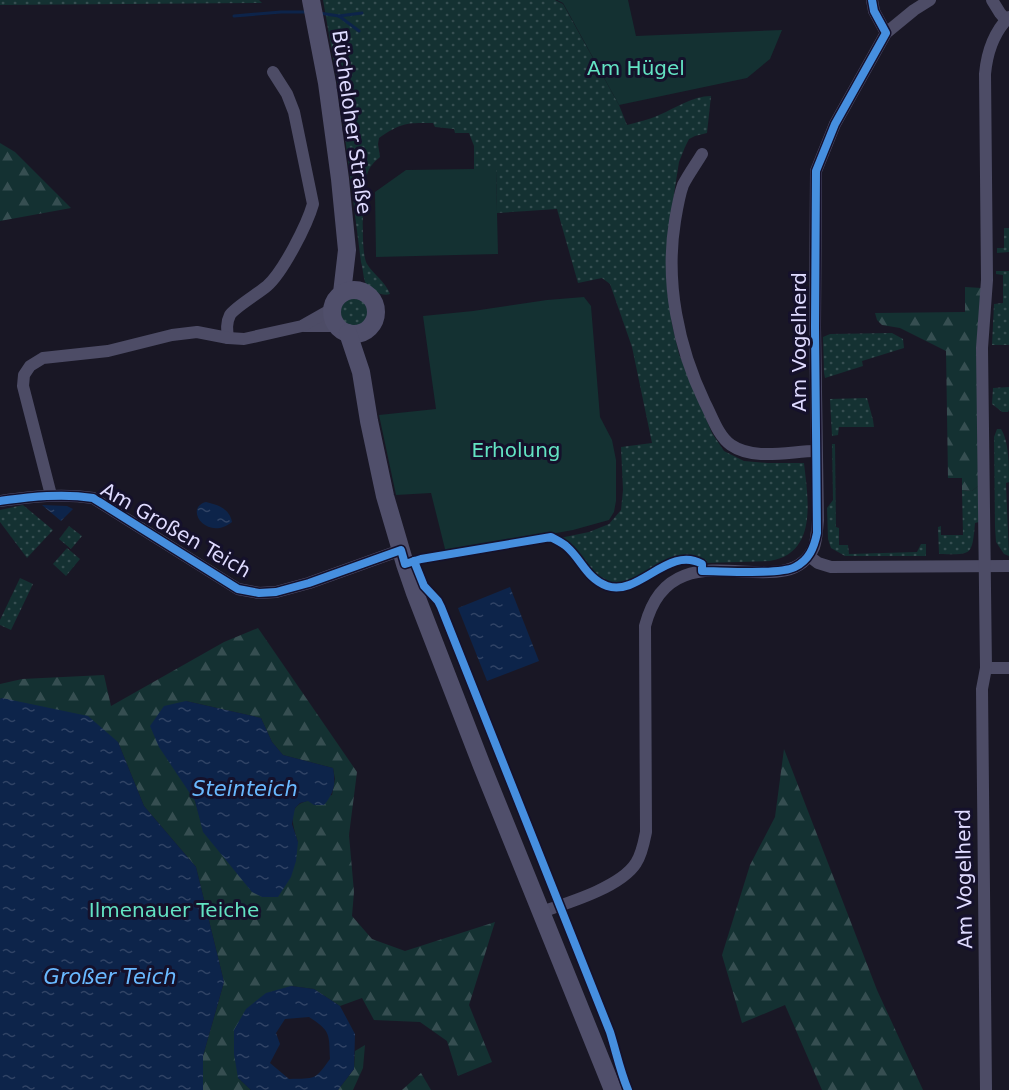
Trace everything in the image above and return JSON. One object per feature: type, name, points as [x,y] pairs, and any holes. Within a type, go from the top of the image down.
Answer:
[{"type":"main road","name":"Bücheloher Straße","points":[[311,0],[327,83],[335,143],[347,250],[347,313],[385,496],[415,593],[442,665],[613,1090]]},
{"type":"street","points":[[872,0],[874,11],[886,33],[930,0]]},
{"type":"street","points":[[992,0],[1007,19]]},
{"type":"street","name":"Am Vogelherd","points":[[986,1090],[982,700],[986,668],[982,348],[987,280],[984,74],[987,55],[994,36],[1007,19]]},
{"type":"street","name":"Am Vogelherd","points":[[809,556],[815,545],[817,533],[816,171],[835,124],[886,33]]},
{"type":"street","points":[[228,338],[227,324],[231,314],[264,289],[280,270],[309,217],[313,204],[294,112],[287,94],[273,72]]},
{"type":"street","points":[[702,154],[683,185],[673,236],[672,263],[673,289],[682,344],[697,387],[722,435],[732,445],[749,452],[769,455],[816,451]]},
{"type":"street","points":[[51,495],[23,386],[24,375],[30,366],[43,358],[108,351],[172,335],[197,332],[244,339],[347,313]]},
{"type":"street","name":"Am Großen Teich","points":[[0,501],[51,495],[93,498],[238,589],[259,593],[276,592],[298,586],[401,550]]},
{"type":"street","points":[[541,912],[615,883],[629,872],[638,860],[644,842],[646,823],[645,626],[655,599],[669,583],[688,573],[784,571],[794,568],[809,556],[818,563],[831,567],[1009,566]]},
{"type":"street","points":[[986,668],[1009,668]]},
{"type":"green space","points":[[0,0],[259,0],[262,3],[0,5]]},
{"type":"green space","points":[[323,0],[555,0],[563,4],[619,105],[627,125],[655,117],[691,100],[711,96],[707,133],[689,139],[679,162],[670,220],[667,287],[672,324],[679,354],[712,433],[724,451],[744,461],[804,463],[808,508],[803,536],[796,547],[785,556],[770,561],[705,563],[691,557],[682,557],[619,586],[607,585],[598,579],[586,568],[569,545],[555,539],[589,532],[609,524],[621,510],[623,490],[621,447],[652,443],[632,347],[610,284],[602,278],[578,283],[557,209],[497,213],[496,169],[474,169],[474,146],[469,133],[455,133],[454,129],[435,127],[433,123],[417,123],[399,126],[379,138],[380,157],[372,165],[367,175],[364,193],[363,247],[367,264],[390,294],[380,294],[370,288],[365,282],[361,262],[340,98]]},
{"type":"green space","name":"Am Hügel","points":[[557,0],[628,0],[636,36],[782,30],[770,59],[747,78],[619,105],[563,3]]},
{"type":"green space","points":[[0,143],[15,152],[71,208],[0,221]]},
{"type":"green space","points":[[496,169],[498,254],[376,257],[375,192],[406,170]]},
{"type":"green space","points":[[1004,228],[1009,228],[1009,252],[997,253],[997,248],[1004,248]]},
{"type":"green space","points":[[996,271],[1009,271],[1009,345],[992,345],[994,304],[1003,303],[1003,275],[996,274]]},
{"type":"green space","points":[[965,287],[982,288],[978,486],[972,491],[962,490],[962,478],[948,478],[946,351],[900,328],[882,325],[875,313],[965,312]]},
{"type":"green space","name":"Erholung","points":[[584,297],[591,306],[600,417],[612,440],[616,460],[614,512],[609,520],[573,530],[446,553],[431,493],[396,495],[379,415],[436,409],[423,316]]},
{"type":"green space","points":[[354,298],[364,302],[368,312],[364,322],[354,326],[344,322],[340,312],[344,302]]},
{"type":"green space","points":[[892,333],[903,339],[904,348],[862,361],[863,366],[825,378],[823,337],[830,334]]},
{"type":"green space","points":[[1009,387],[1009,410],[1002,412],[992,404],[993,388]]},
{"type":"green space","points":[[867,398],[874,427],[839,427],[838,435],[832,436],[830,399]]},
{"type":"green space","points":[[997,429],[1001,429],[1004,434],[1008,454],[1009,482],[1006,483],[1009,556],[1004,554],[996,542],[994,437]]},
{"type":"green space","points":[[832,444],[835,444],[836,527],[839,528],[839,545],[848,545],[849,554],[917,552],[921,544],[926,544],[926,556],[845,556],[831,548],[828,539],[827,508],[833,500]]},
{"type":"green space","points":[[978,486],[979,522],[975,523],[971,548],[964,553],[939,554],[938,527],[941,526],[941,535],[963,535],[962,490],[972,491]]},
{"type":"green space","points":[[23,505],[53,530],[27,558],[0,522],[0,510]]},
{"type":"green space","points":[[69,526],[82,536],[71,549],[59,539]]},
{"type":"green space","points":[[67,548],[80,559],[66,576],[53,564]]},
{"type":"green space","points":[[20,578],[33,584],[11,630],[0,625],[0,620]]},
{"type":"green space","points":[[258,628],[357,772],[349,835],[354,892],[352,916],[372,939],[405,951],[495,922],[469,1005],[492,1062],[458,1076],[447,1041],[420,1022],[374,1020],[362,998],[340,1006],[314,989],[291,986],[238,1078],[251,1090],[203,1090],[203,1056],[224,982],[196,867],[144,806],[118,742],[0,699],[0,684],[22,679],[104,675],[111,706],[224,642]],"holes":[[[186,701],[261,718],[272,742],[283,755],[333,768],[335,779],[332,795],[310,800],[297,806],[294,811],[294,829],[298,842],[204,832],[195,801]]]},
{"type":"green space","points":[[784,749],[877,990],[923,1090],[822,1090],[785,1005],[742,1023],[722,955],[750,865],[775,817]]},
{"type":"green space","points":[[365,1045],[363,1068],[353,1090],[338,1090],[354,1069],[355,1051]]},
{"type":"green space","points":[[421,1073],[431,1090],[402,1090]]},
{"type":"water","points":[[206,502],[226,510],[232,522],[223,527],[214,528],[201,522],[197,510],[199,505]]},
{"type":"water","points":[[42,505],[67,506],[73,509],[61,521]]},
{"type":"water","points":[[510,587],[539,661],[487,681],[458,608]]},
{"type":"water","name":"Großer Teich","points":[[0,699],[88,716],[118,742],[144,806],[196,867],[224,982],[203,1056],[203,1090],[0,1090]]},
{"type":"water","name":"Steinteich","points":[[186,701],[261,718],[272,742],[283,755],[333,768],[333,788],[324,805],[314,805],[308,801],[300,803],[295,808],[292,824],[298,842],[296,861],[291,877],[278,897],[262,897],[252,892],[203,832],[195,801],[159,747],[150,726],[164,706]]},
{"type":"water","points":[[291,986],[314,989],[340,1006],[355,1034],[354,1069],[338,1090],[251,1090],[238,1078],[234,1054],[234,1030],[246,1009],[266,993]],"holes":[[[309,1017],[327,1034],[330,1059],[314,1077],[289,1079],[270,1063],[280,1044],[276,1033],[285,1019]]]},
{"type":"waterway","points":[[234,16],[307,12]]},
{"type":"waterway","points":[[319,13],[339,16],[362,13]]},
{"type":"waterway","points":[[339,16],[359,31]]},
{"type":"cycle path","points":[[0,501],[58,496],[93,498],[238,589],[259,593],[276,592],[309,583],[401,550],[405,564],[421,559],[551,537],[572,552],[594,579],[607,586],[631,585],[677,561],[689,560],[702,564],[702,571],[765,572],[795,567],[810,553],[817,533],[816,171],[835,124],[886,33],[874,11],[872,0]]},
{"type":"cycle path","points":[[414,561],[424,586],[441,607],[610,1032],[628,1090]]},
{"type":"park label","name":"Ilmenauer Teiche","points":[[174,910]]}]
